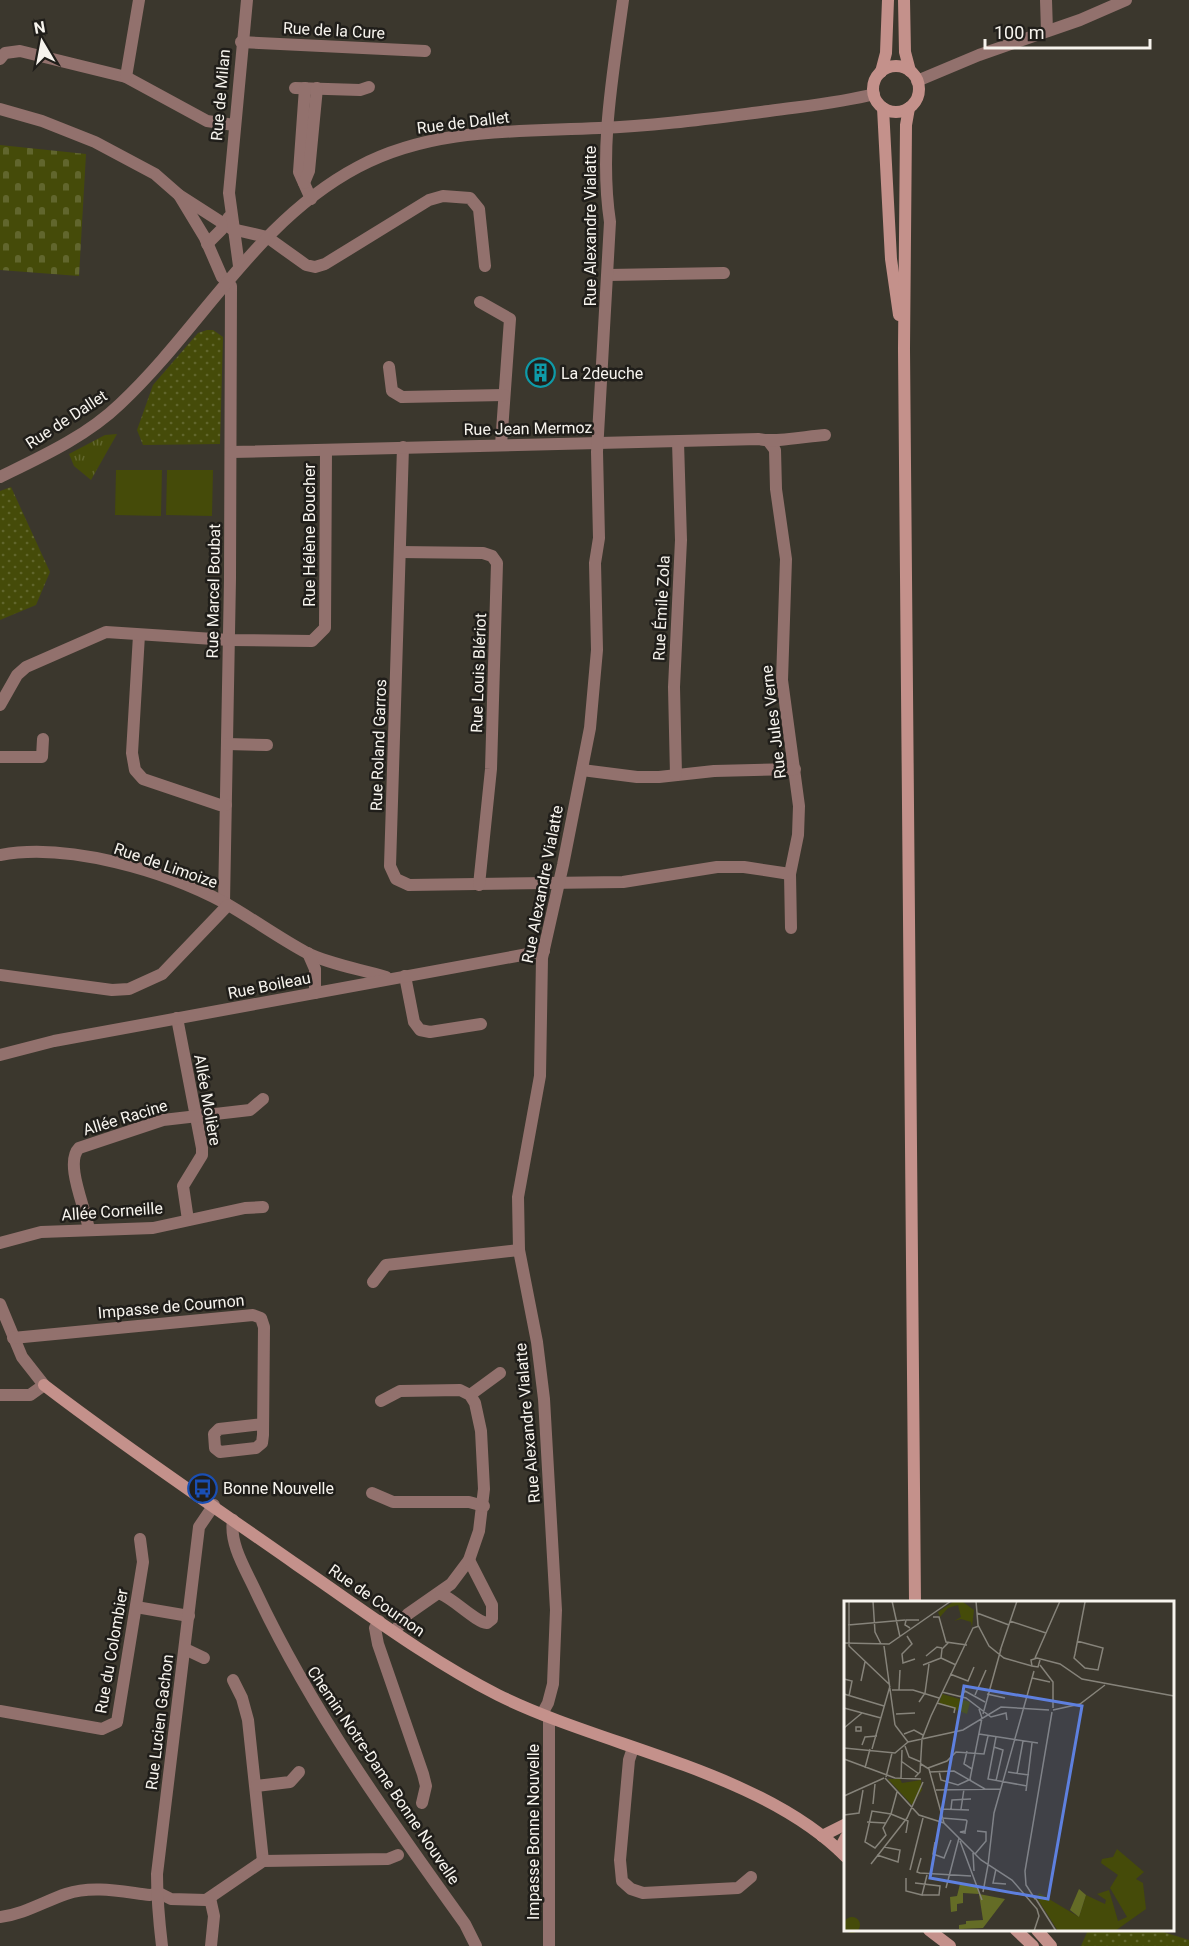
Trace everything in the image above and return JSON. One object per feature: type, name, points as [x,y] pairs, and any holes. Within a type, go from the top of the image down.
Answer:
[{"type":"main road","points":[[888,0],[886,52],[881,72],[874,82],[874,94],[883,108],[891,259],[904,349]]},
{"type":"main road","points":[[904,0],[905,52],[919,93],[909,108],[906,125],[904,349],[915,1601]]},
{"type":"main road","points":[[881,72],[892,67],[914,76]]},
{"type":"main road","points":[[883,108],[899,112],[909,108]]},
{"type":"main road","name":"Rue de Cournon","points":[[44,1385],[233,1520],[379,1621],[467,1678],[545,1716],[738,1788],[806,1824],[842,1853]]},
{"type":"main road","points":[[822,1836],[844,1825]]},
{"type":"main road","points":[[931,1931],[950,1946]]},
{"type":"main road","points":[[1018,1931],[1033,1946]]},
{"type":"main road","points":[[1039,1931],[1051,1946]]},
{"type":"street","points":[[126,77],[139,0]]},
{"type":"street","name":"Rue de Milan","points":[[239,266],[225,221],[241,42],[247,0]]},
{"type":"street","name":"Rue Alexandre Vialatte","points":[[545,1716],[554,1657],[556,1610],[552,1508],[544,1399],[537,1342],[519,1250],[518,1197],[540,1076],[542,957],[590,728],[597,650],[595,563],[599,538],[597,444],[610,222],[607,201],[607,128],[623,0]]},
{"type":"street","points":[[1046,0],[1047,31]]},
{"type":"street","points":[[914,76],[1047,31],[1126,0]]},
{"type":"street","name":"Rue de la Cure","points":[[241,42],[425,51]]},
{"type":"street","points":[[0,59],[4,53],[20,51],[126,77],[207,121],[234,125]]},
{"type":"street","points":[[311,199],[304,183],[309,171],[305,88],[360,90],[369,87]]},
{"type":"street","name":"Rue de Dallet","points":[[0,477],[67,442],[120,404],[239,266],[267,237],[311,199],[357,167],[411,145],[490,132],[607,128],[686,121],[840,101],[874,94]]},
{"type":"street","points":[[0,109],[42,121],[95,142],[155,174],[179,195],[225,221],[267,237],[300,262],[315,267],[325,264],[429,200],[443,196],[470,198],[479,209],[485,266]]},
{"type":"street","points":[[179,195],[206,241],[226,282]]},
{"type":"street","points":[[206,241],[225,221]]},
{"type":"street","points":[[608,275],[724,273]]},
{"type":"street","name":"Rue Marcel Boubat","points":[[226,282],[231,286],[232,324],[226,904]]},
{"type":"street","points":[[480,302],[510,319],[501,445]]},
{"type":"street","points":[[389,367],[392,391],[402,397],[414,399],[504,395]]},
{"type":"street","name":"Rue Jean Mermoz","points":[[231,452],[759,439],[769,442],[780,438],[825,435]]},
{"type":"street","name":"Rue Émile Zola","points":[[675,775],[674,687],[681,549],[678,442]]},
{"type":"street","name":"Rue Jules Verne","points":[[769,442],[775,450],[776,489],[787,574],[782,680],[795,769],[799,819],[790,874],[791,928]]},
{"type":"street","name":"Rue Roland Garros","points":[[403,447],[390,866],[396,879],[408,885],[623,882],[717,867],[744,867],[790,874]]},
{"type":"street","name":"Rue Hélène Boucher","points":[[0,705],[17,675],[26,667],[106,632],[229,640],[312,641],[325,628],[326,450]]},
{"type":"street","name":"Rue Louis Blériot","points":[[400,552],[483,553],[492,556],[497,563],[491,769],[479,885]]},
{"type":"street","points":[[139,635],[132,753],[135,770],[150,783],[226,805]]},
{"type":"street","points":[[0,757],[42,757],[44,739]]},
{"type":"street","points":[[227,744],[267,745]]},
{"type":"street","points":[[582,770],[636,777],[714,771],[795,769]]},
{"type":"street","name":"Rue de Limoize","points":[[0,855],[44,852],[102,860],[150,873],[226,904],[308,953],[344,967],[390,978]]},
{"type":"street","points":[[0,975],[112,990],[129,989],[162,974],[226,904]]},
{"type":"street","name":"Rue Boileau","points":[[0,1055],[54,1041],[544,951]]},
{"type":"street","points":[[308,953],[315,969],[315,993]]},
{"type":"street","points":[[342,987],[346,976],[344,967]]},
{"type":"street","points":[[405,976],[414,1022],[420,1030],[430,1032],[481,1024]]},
{"type":"street","name":"Allée Molière","points":[[177,1018],[202,1155],[183,1186],[188,1220]]},
{"type":"street","name":"Allée Racine","points":[[89,1230],[72,1165],[74,1154],[86,1145],[152,1123],[195,1115],[250,1110],[263,1099]]},
{"type":"street","name":"Allée Corneille","points":[[0,1243],[41,1232],[153,1228],[263,1207]]},
{"type":"street","points":[[373,1282],[386,1265],[519,1250]]},
{"type":"street","name":"Rue de Cournon","points":[[0,1304],[21,1357],[44,1385]]},
{"type":"street","name":"Impasse de Cournon","points":[[13,1338],[252,1315],[261,1318],[264,1327],[263,1424]]},
{"type":"street","points":[[470,1395],[500,1372]]},
{"type":"street","points":[[0,1395],[30,1395],[44,1385]]},
{"type":"street","points":[[381,1401],[399,1390],[460,1390],[470,1395],[475,1403],[481,1431],[484,1506],[479,1531],[469,1560],[441,1594],[408,1614],[395,1631]]},
{"type":"street","points":[[372,1493],[393,1502],[469,1502],[484,1506]]},
{"type":"street","name":"Rue Lucien Gachon","points":[[162,1946],[156,1902],[159,1893],[157,1874],[199,1527],[213,1505]]},
{"type":"street","name":"Chemin Notre-Dame Bonne Nouvelle","points":[[233,1520],[232,1527],[237,1551],[290,1662],[374,1795],[465,1924],[476,1946]]},
{"type":"street","name":"Rue du Colombier","points":[[0,1711],[102,1729],[112,1726],[120,1715],[143,1562],[141,1539]]},
{"type":"street","points":[[441,1594],[459,1603],[480,1622],[487,1623],[492,1619],[492,1605],[469,1560]]},
{"type":"street","points":[[136,1607],[189,1616]]},
{"type":"street","points":[[379,1621],[375,1628],[378,1644],[426,1786],[422,1803]]},
{"type":"street","points":[[185,1649],[204,1658]]},
{"type":"street","points":[[233,1680],[242,1698],[248,1720],[263,1861]]},
{"type":"street","name":"Impasse Bonne Nouvelle","points":[[545,1716],[549,1946]]},
{"type":"street","points":[[633,1748],[629,1760],[620,1860],[621,1877],[628,1887],[650,1894],[738,1888],[752,1877]]},
{"type":"street","points":[[256,1786],[290,1782],[299,1772]]},
{"type":"street","points":[[0,1917],[22,1913],[67,1893],[82,1890],[150,1895],[159,1893],[171,1899],[186,1901],[210,1898],[263,1861],[388,1859],[398,1856]]},
{"type":"street","points":[[210,1898],[214,1916],[211,1946]]},
{"type":"green space","points":[[0,145],[86,154],[79,276],[0,270]]},
{"type":"green space","points":[[213,330],[223,337],[220,444],[143,445],[137,430],[153,385],[198,333]]},
{"type":"green space","points":[[117,434],[91,480],[74,466],[69,454],[105,435]]},
{"type":"green space","points":[[116,470],[162,470],[161,516],[115,515]]},
{"type":"green space","points":[[167,470],[213,470],[212,516],[166,515]]},
{"type":"green space","points":[[11,487],[50,572],[36,605],[0,620],[0,491]]},
{"type":"green space","points":[[1088,1931],[1160,1931],[1189,1940],[1189,1946],[1081,1946]]},
{"type":"place","name":"La 2deuche","points":[[540,373]]},
{"type":"place","name":"Bonne Nouvelle","points":[[202,1488]]}]
